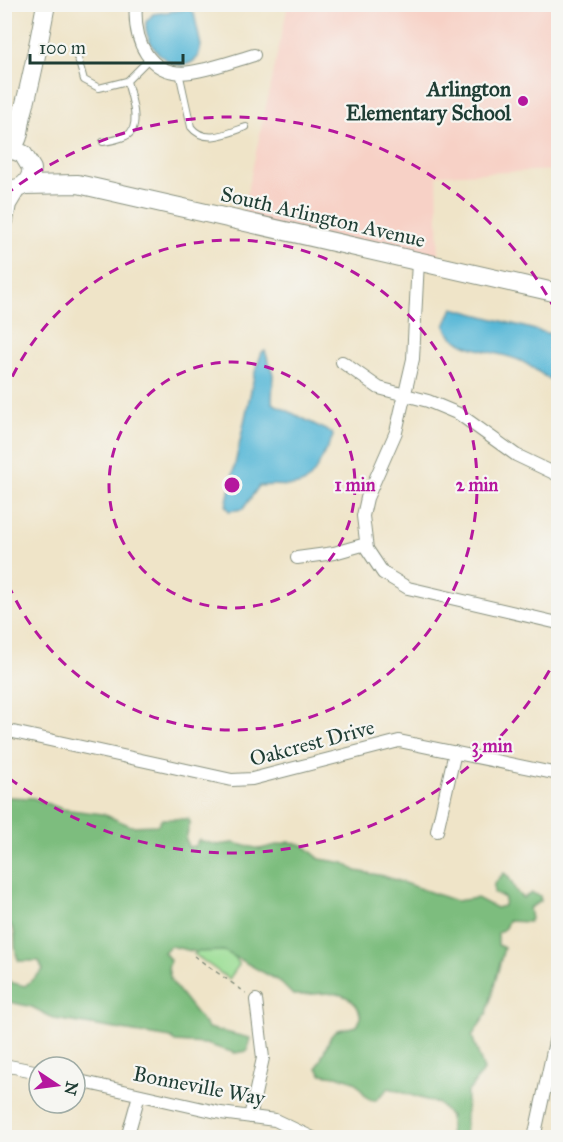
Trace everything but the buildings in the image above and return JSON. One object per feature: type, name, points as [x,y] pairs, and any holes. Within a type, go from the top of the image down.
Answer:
[{"type":"main road","points":[[8,151],[19,136],[46,4]]},
{"type":"main road","points":[[4,221],[7,204],[15,187],[30,176],[28,99]]},
{"type":"main road","name":"South Arlington Avenue","points":[[8,151],[21,152],[43,174],[69,178],[78,184]]},
{"type":"main road","name":"South Arlington Avenue","points":[[15,187],[78,184],[558,293]]},
{"type":"street","points":[[136,4],[136,36],[150,58],[161,67],[179,72],[194,72],[254,55]]},
{"type":"street","points":[[418,261],[413,359],[394,438],[367,498],[363,516],[366,544],[383,573],[408,588],[558,623]]},
{"type":"street","points":[[342,362],[371,384],[455,411],[516,455],[558,475]]},
{"type":"street","points":[[297,558],[334,553],[366,544]]},
{"type":"street","name":"Oakcrest Drive","points":[[4,730],[232,780],[252,779],[392,742],[413,742],[558,774]]},
{"type":"street","points":[[437,831],[455,752]]},
{"type":"street","points":[[250,1117],[263,1058],[256,1000]]},
{"type":"street","points":[[534,1137],[558,1028]]},
{"type":"street","points":[[4,1065],[27,1070]]},
{"type":"street","name":"Bonneville Way","points":[[87,1083],[250,1117],[275,1120],[313,1137]]},
{"type":"street","points":[[127,1137],[139,1095]]},
{"type":"lane","points":[[76,55],[83,78],[89,85],[99,88],[127,81],[150,58]]},
{"type":"lane","points":[[179,72],[191,127],[196,132],[209,137],[246,127]]},
{"type":"lane","points":[[103,142],[127,135],[133,127],[134,117],[127,81]]},
{"type":"path","points":[[194,956],[256,1000]]},
{"type":"shaded area","points":[[288,5],[558,5],[558,170],[437,175],[439,266],[241,221]]},
{"type":"green space","points":[[5,797],[33,798],[62,809],[103,814],[131,826],[158,825],[162,819],[188,819],[190,822],[186,839],[188,847],[195,846],[199,840],[217,845],[233,843],[260,849],[289,842],[303,845],[320,859],[344,863],[356,871],[384,876],[456,901],[477,898],[496,908],[504,906],[505,898],[494,893],[494,884],[504,873],[523,898],[532,893],[540,896],[541,901],[529,908],[531,919],[529,922],[508,921],[505,928],[498,933],[498,945],[504,948],[487,1013],[472,1036],[484,1070],[467,1093],[465,1137],[450,1137],[450,1116],[439,1104],[389,1088],[376,1100],[371,1100],[355,1082],[343,1077],[321,1074],[317,1068],[331,1036],[338,1030],[357,1026],[360,1021],[359,1010],[350,999],[327,993],[293,995],[279,981],[224,951],[196,952],[170,946],[164,952],[170,960],[168,968],[171,981],[208,1028],[250,1038],[247,1051],[235,1053],[206,1044],[175,1042],[171,1038],[55,1019],[32,1007],[5,1001],[5,981],[25,986],[43,970],[39,961],[19,961],[15,950],[15,934],[5,921]]},
{"type":"green space","points":[[209,939],[234,954],[239,965],[229,979],[194,954]]},
{"type":"water","points":[[188,9],[194,13],[201,46],[198,57],[190,63],[181,65],[163,58],[156,50],[150,41],[146,22],[153,14]]},
{"type":"water","points":[[453,308],[558,336],[558,383],[512,357],[468,346],[458,341],[450,335],[445,326]]},
{"type":"water","points":[[265,351],[273,374],[272,403],[332,433],[333,436],[316,470],[304,483],[290,486],[259,486],[243,509],[229,511],[226,506],[255,372],[262,352]]},
{"type":"place","name":"Arlington Elementary School","points":[[523,101]]}]
